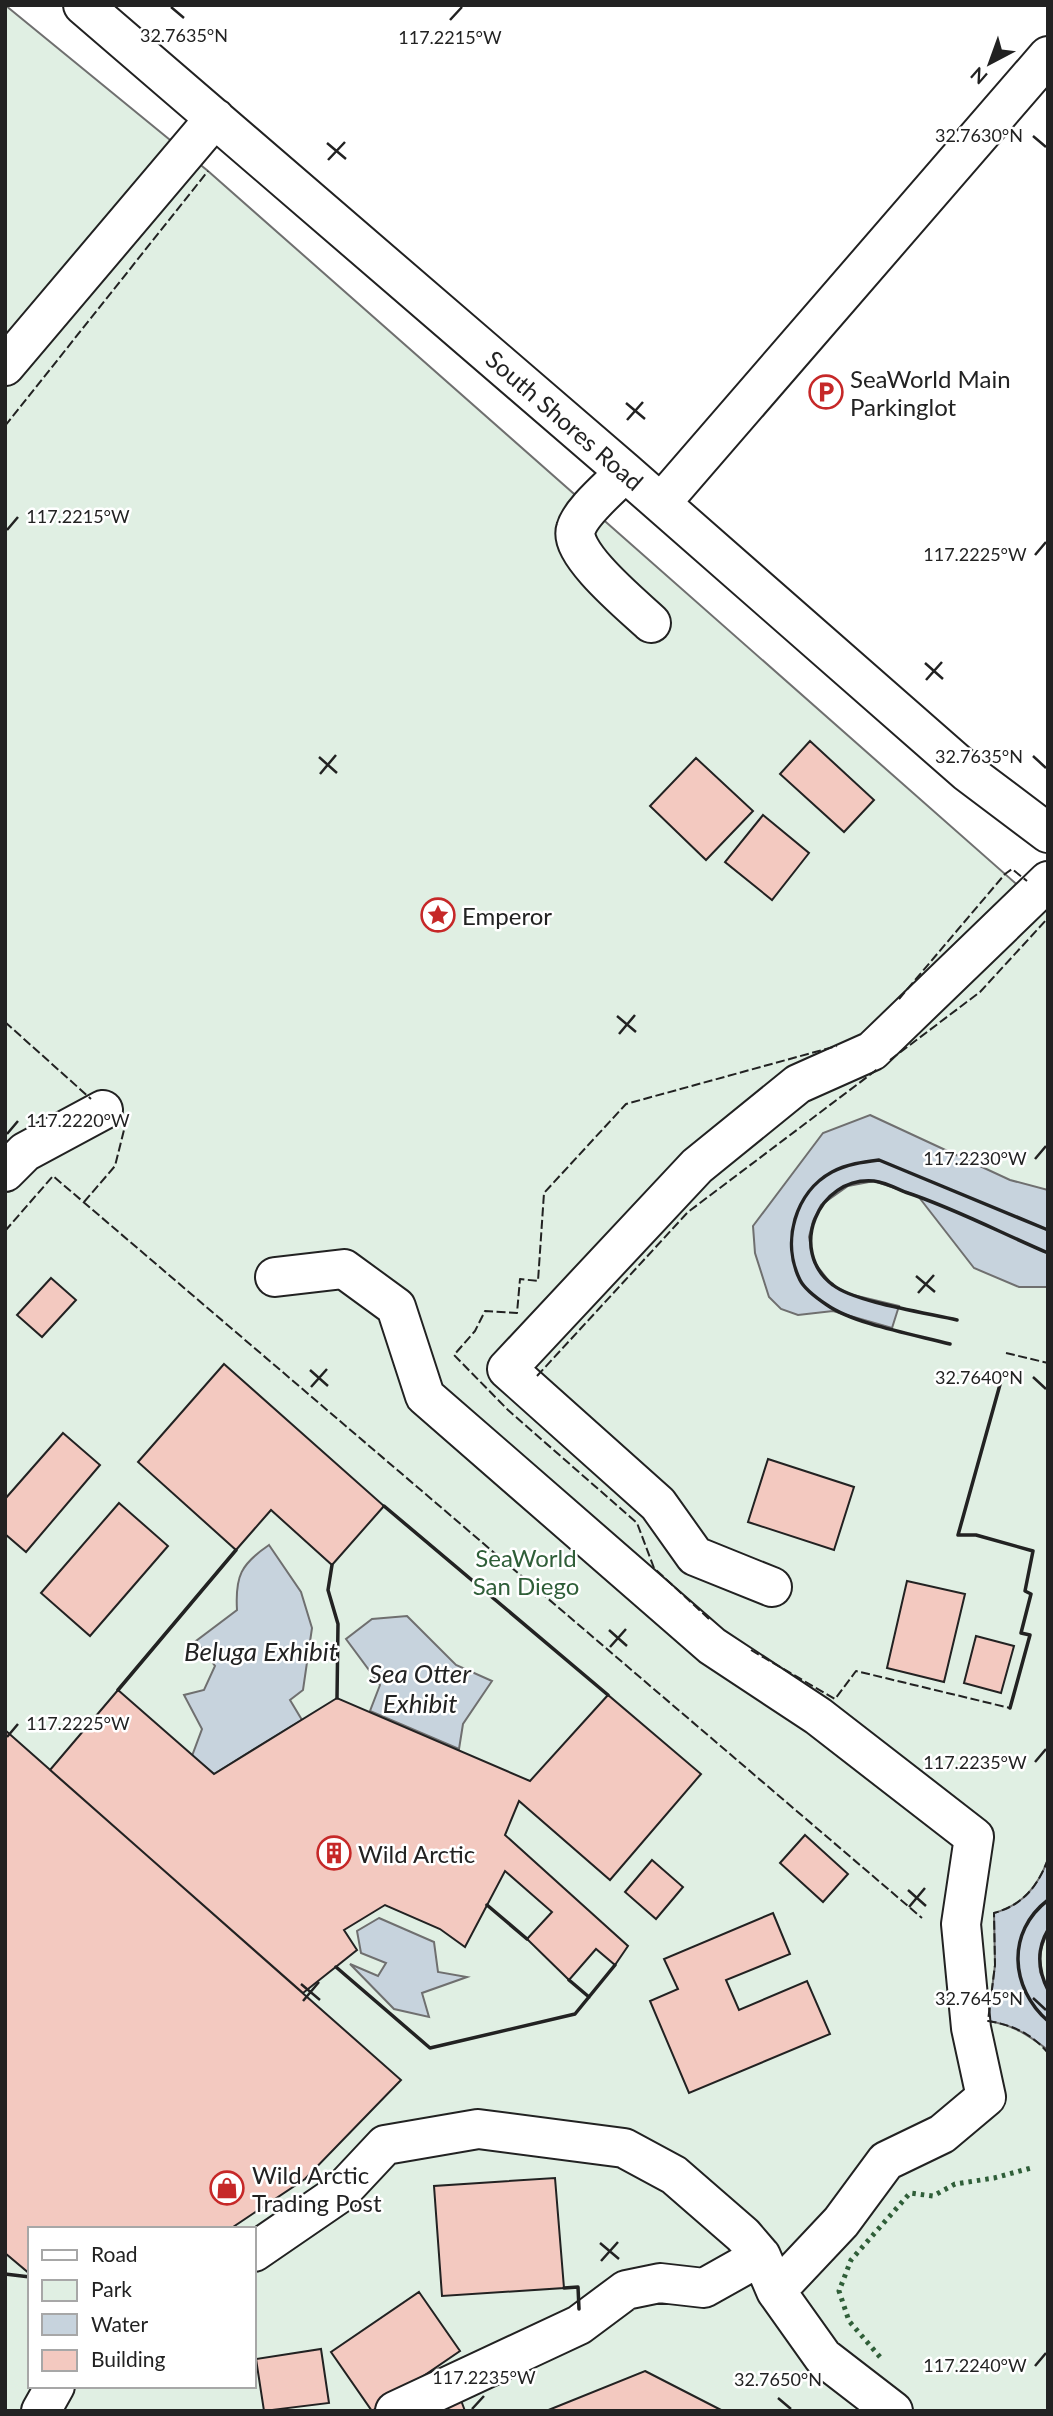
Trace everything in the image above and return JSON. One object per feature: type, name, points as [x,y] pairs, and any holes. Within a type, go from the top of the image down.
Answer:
[{"type":"street","name":"South Shores Road","points":[[83,5],[661,503],[967,772],[1048,833]]},
{"type":"street","points":[[661,503],[1048,56]]},
{"type":"street","points":[[5,366],[215,118]]},
{"type":"street","points":[[625,472],[576,528],[575,541],[586,559],[650,623]]},
{"type":"street","points":[[772,1587],[695,1556],[658,1504],[507,1369],[697,1166],[798,1084],[872,1051],[1048,881]]},
{"type":"street","points":[[5,1172],[25,1152],[103,1110]]},
{"type":"street","points":[[275,1277],[344,1269],[397,1307],[425,1396],[712,1646],[818,1716],[974,1837],[961,1924],[971,2028],[986,2097],[942,2134],[886,2161],[841,2222],[776,2291]]},
{"type":"street","points":[[256,2251],[340,2193],[385,2146],[478,2129],[624,2148],[674,2175],[743,2235],[761,2256],[776,2291],[823,2357],[893,2411]]},
{"type":"street","points":[[395,2411],[579,2325],[626,2290],[660,2283],[704,2288],[761,2256]]},
{"type":"street","points":[[41,2411],[54,2388]]},
{"type":"green space","name":"SeaWorld San Diego","points":[[5,5],[208,171],[1048,912],[1048,2411],[5,2411]]},
{"type":"water","points":[[870,1115],[1010,1180],[1048,1190],[1048,1287],[1019,1287],[974,1268],[918,1196],[874,1181],[848,1186],[821,1205],[809,1237],[814,1262],[832,1285],[849,1294],[899,1306],[892,1328],[833,1311],[798,1315],[781,1309],[769,1297],[755,1253],[753,1226],[823,1133]]},
{"type":"water","name":"Beluga Exhibit","points":[[269,1545],[301,1592],[312,1628],[303,1690],[290,1700],[302,1720],[214,1774],[192,1756],[202,1729],[184,1695],[204,1690],[215,1666],[196,1641],[237,1610],[237,1588],[242,1572],[252,1558]]},
{"type":"water","name":"Sea Otter Exhibit","points":[[407,1616],[456,1665],[492,1681],[463,1724],[459,1749],[370,1711],[380,1685],[346,1639],[372,1619]]},
{"type":"water","points":[[1048,1859],[1048,1930],[1039,1955],[1040,1972],[1048,1990],[1048,2050],[1020,2031],[988,2021],[995,1965],[994,1913],[1013,1905],[1028,1893]]},
{"type":"water","points":[[379,1918],[434,1942],[438,1972],[467,1977],[422,1993],[429,2017],[394,2009],[350,1964],[378,1976],[386,1963],[361,1953],[357,1931]]},
{"type":"building","points":[[810,741],[874,800],[844,832],[780,774]]},
{"type":"building","points":[[696,758],[753,811],[706,860],[650,806]]},
{"type":"building","points":[[763,815],[809,853],[772,900],[725,862]]},
{"type":"building","points":[[51,1278],[76,1300],[42,1337],[17,1315]]},
{"type":"building","points":[[224,1364],[384,1506],[332,1565],[271,1510],[236,1550],[138,1462]]},
{"type":"building","points":[[63,1433],[100,1465],[26,1552],[5,1534],[5,1499]]},
{"type":"building","points":[[768,1459],[854,1487],[834,1550],[748,1522]]},
{"type":"building","points":[[119,1503],[168,1546],[90,1636],[41,1593]]},
{"type":"building","points":[[907,1581],[965,1594],[944,1682],[887,1668]]},
{"type":"building","points":[[976,1636],[1014,1646],[1001,1693],[964,1683]]},
{"type":"building","name":"Wild Arctic","points":[[118,1690],[214,1774],[337,1698],[530,1781],[608,1695],[701,1774],[610,1880],[519,1801],[505,1835],[628,1946],[615,1965],[596,1949],[569,1980],[527,1939],[552,1912],[505,1871],[465,1947],[440,1929],[385,1905],[344,1930],[357,1950],[303,1993],[50,1770]]},
{"type":"building","points":[[5,1730],[401,2080],[305,2179],[233,2227],[28,2227],[28,2272],[5,2253]]},
{"type":"building","points":[[805,1835],[848,1874],[823,1902],[780,1863]]},
{"type":"building","points":[[652,1860],[683,1887],[656,1919],[625,1892]]},
{"type":"building","points":[[773,1913],[790,1954],[726,1980],[739,2010],[807,1981],[830,2034],[689,2093],[650,2001],[678,1989],[664,1959]]},
{"type":"building","points":[[555,2178],[564,2288],[442,2296],[434,2186]]},
{"type":"building","points":[[419,2292],[460,2351],[372,2411],[331,2352]]},
{"type":"building","points":[[321,2349],[329,2403],[264,2411],[256,2359]]},
{"type":"building","points":[[645,2371],[723,2411],[546,2411]]},
{"type":"building","points":[[459,2395],[465,2411],[421,2411]]},
{"type":"hedge","points":[[880,2357],[849,2321],[839,2291],[851,2260],[910,2193],[933,2196],[955,2184],[994,2178],[1031,2168]]},
{"type":"fence","points":[[5,426],[208,171]]},
{"type":"fence","points":[[899,999],[1005,874],[1012,869],[1027,881]]},
{"type":"fence","points":[[890,1060],[980,992],[1048,918]]},
{"type":"fence","points":[[5,1022],[91,1099]]},
{"type":"fence","points":[[709,1619],[654,1568],[637,1523],[508,1410],[454,1355],[475,1331],[485,1311],[517,1313],[520,1279],[538,1281],[544,1193],[626,1104],[837,1046]]},
{"type":"fence","points":[[537,1376],[688,1212],[879,1068]]},
{"type":"fence","points":[[84,1202],[115,1166],[125,1126],[116,1119]]},
{"type":"fence","points":[[5,1231],[53,1176],[922,1918]]},
{"type":"fence","points":[[1006,1353],[1048,1363]]},
{"type":"fence","points":[[751,1650],[835,1699],[856,1671],[1010,1708]]},
{"type":"fence","points":[[1048,1859],[1028,1893],[1013,1905],[994,1913],[995,1965],[988,2021],[1021,2031],[1048,2053]]},
{"type":"wall","points":[[950,1344],[853,1318],[827,1305],[805,1287],[794,1265],[792,1234],[795,1219],[809,1192],[819,1181],[838,1169],[879,1160],[1048,1230]]},
{"type":"wall","points":[[957,1320],[874,1302],[833,1285],[819,1271],[812,1254],[811,1236],[815,1218],[824,1203],[838,1190],[854,1183],[874,1181],[941,1205],[1048,1253]]},
{"type":"wall","points":[[1001,1381],[958,1535],[976,1535],[1033,1551],[1025,1591],[1031,1594],[1021,1633],[1030,1635],[1010,1708]]},
{"type":"wall","points":[[384,1506],[608,1695]]},
{"type":"wall","points":[[118,1690],[236,1550]]},
{"type":"wall","points":[[332,1565],[328,1590],[338,1624],[337,1698]]},
{"type":"wall","points":[[1048,1900],[1034,1913],[1025,1928],[1018,1960],[1026,1993],[1035,2008],[1048,2021]]},
{"type":"wall","points":[[487,1905],[527,1939]]},
{"type":"wall","points":[[1048,1930],[1040,1952],[1042,1975],[1048,1990]]},
{"type":"wall","points":[[336,1967],[430,2048],[575,2014],[615,1965]]},
{"type":"wall","points":[[569,1980],[589,1997]]},
{"type":"wall","points":[[5,2274],[28,2277]]},
{"type":"wall","points":[[564,2288],[578,2287],[579,2309]]},
{"type":"place","name":"SeaWorld Main Parkinglot","points":[[826,392]]},
{"type":"place","name":"Emperor","points":[[438,915]]},
{"type":"place","name":"Wild Arctic","points":[[334,1853]]},
{"type":"place","name":"Wild Arctic Trading Post","points":[[227,2188]]}]
